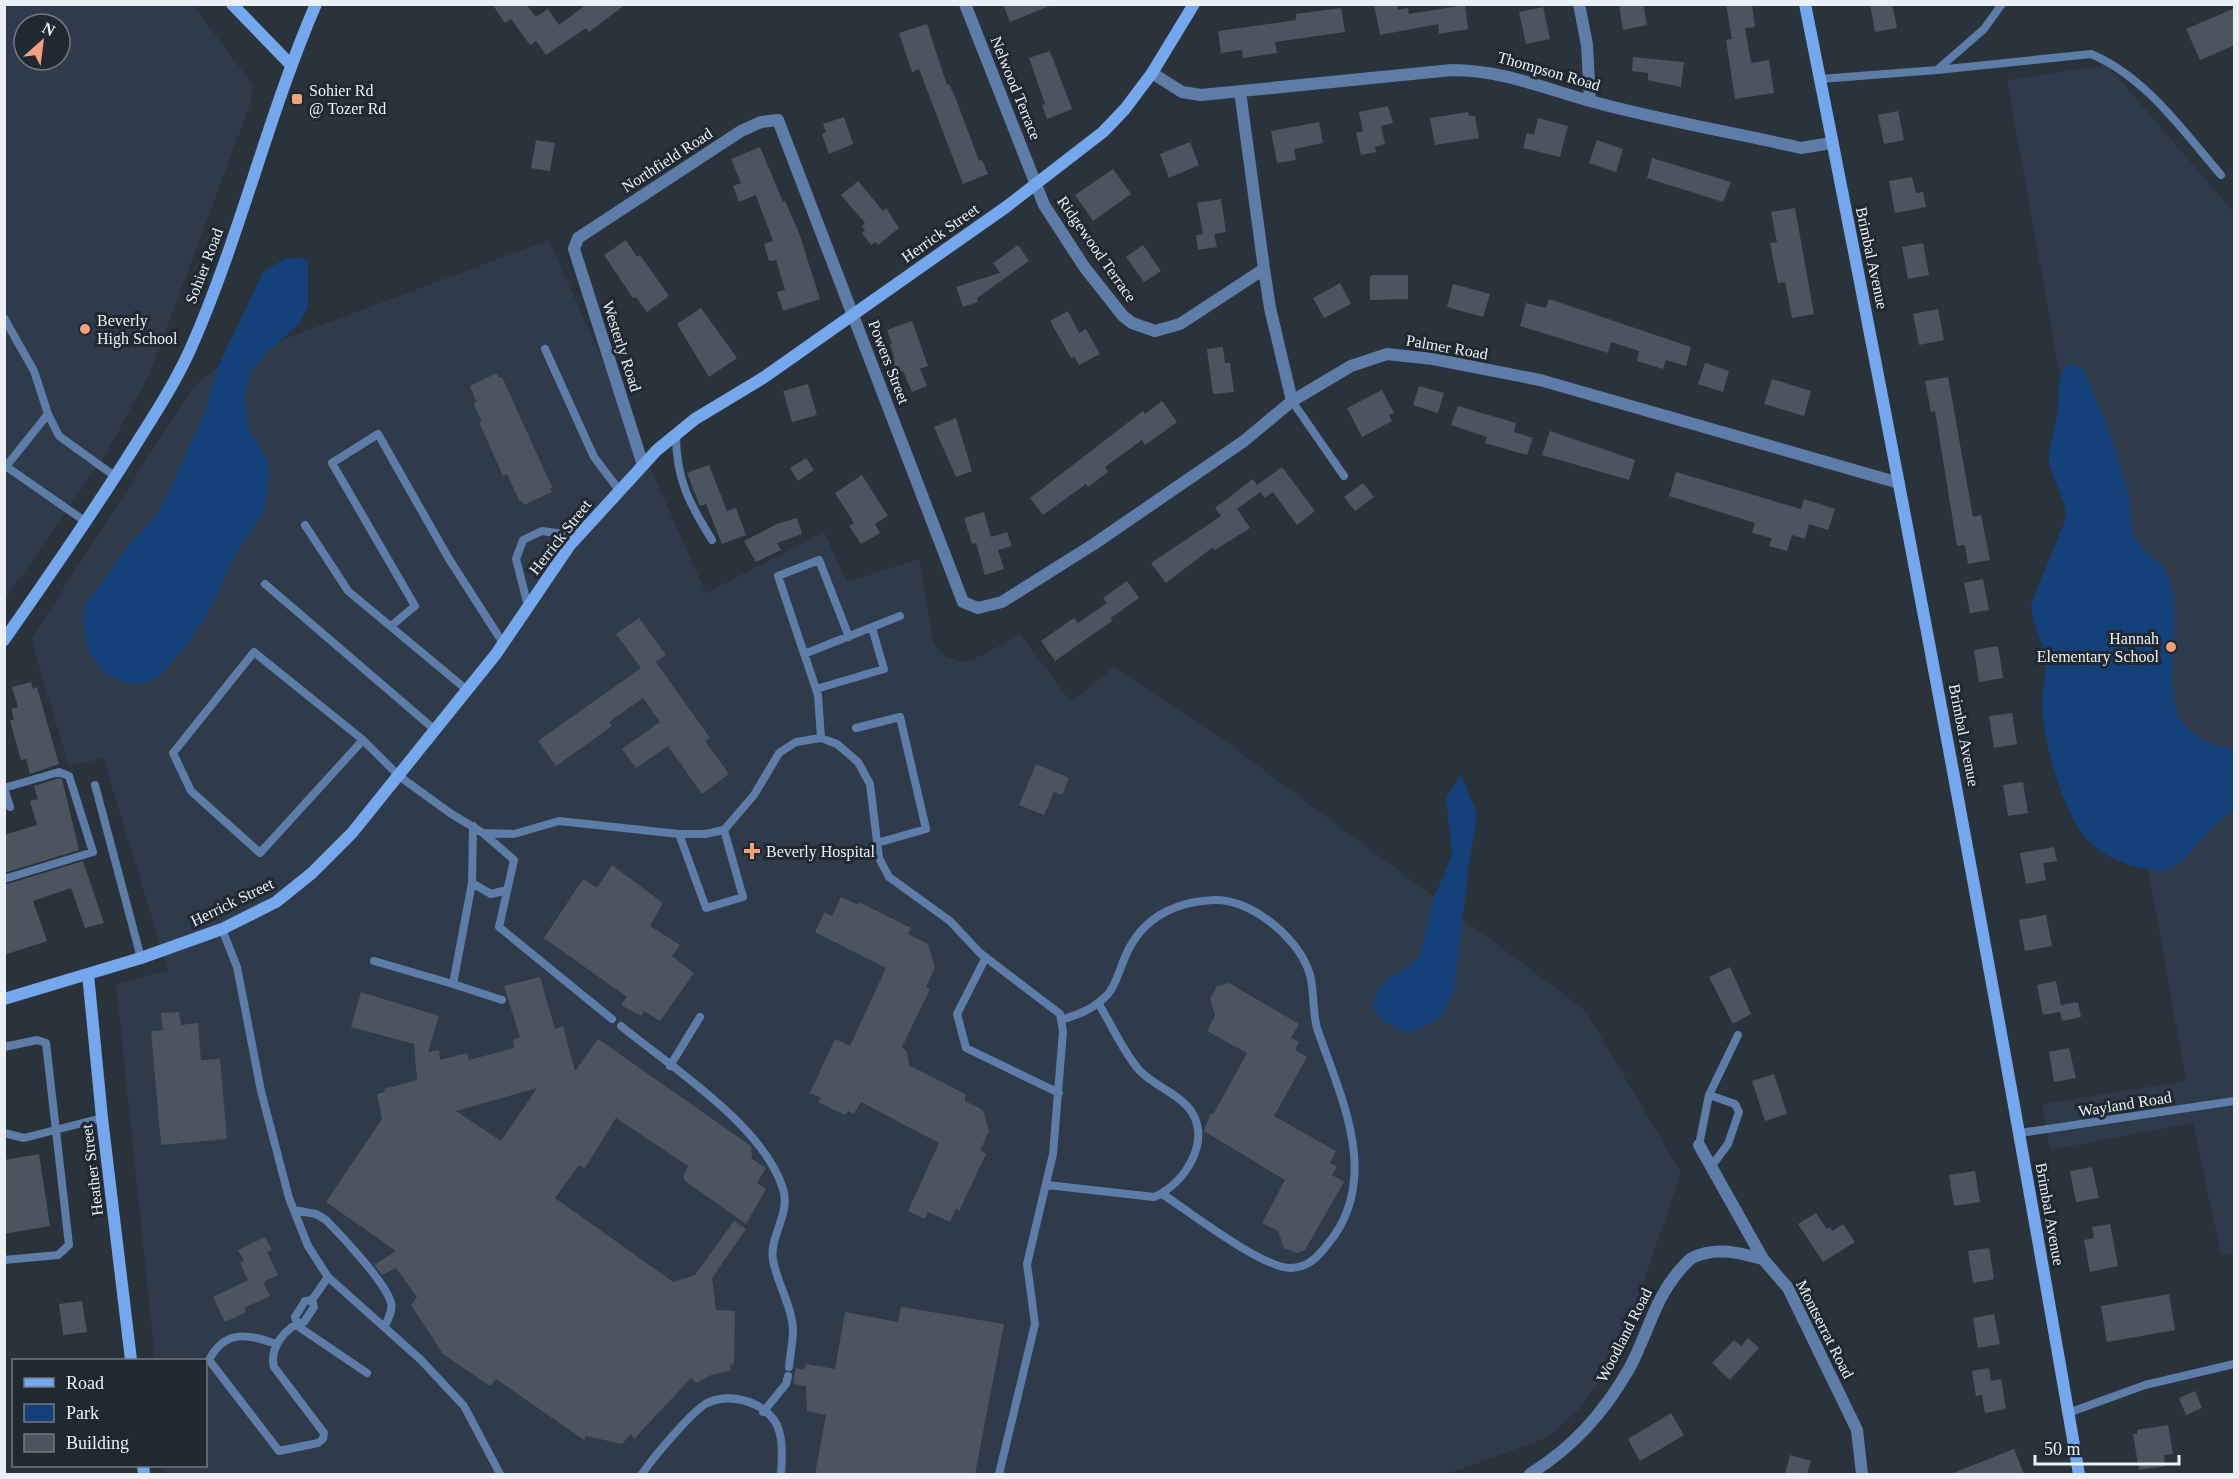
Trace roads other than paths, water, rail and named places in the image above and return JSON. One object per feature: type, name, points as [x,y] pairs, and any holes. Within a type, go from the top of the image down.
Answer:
[{"type":"main road","points":[[232,4],[290,64]]},
{"type":"main road","name":"Sohier Road","points":[[4,640],[116,477],[174,383],[190,349],[237,226],[290,64],[316,4]]},
{"type":"main road","name":"Herrick Street","points":[[4,999],[141,958],[222,929],[276,902],[312,873],[352,833],[399,776],[503,643],[578,536],[643,465],[695,418],[764,378],[1036,184],[1115,121],[1152,73],[1194,4]]},
{"type":"main road","name":"Brimbal Avenue","points":[[1805,4],[1899,483],[2020,1133],[2079,1474]]},
{"type":"main road","name":"Heather Street","points":[[88,974],[102,1118],[131,1359]]},
{"type":"street","name":"Nelwood Terrace","points":[[965,4],[1036,184]]},
{"type":"street","points":[[1579,4],[1587,45],[1590,101]]},
{"type":"street","name":"Thompson Road","points":[[1152,73],[1177,90],[1190,94],[1452,70],[1482,70],[1518,78],[1590,101],[1801,148],[1831,143]]},
{"type":"street","points":[[1240,91],[1269,308],[1292,401]]},
{"type":"street","name":"Northfield Road","points":[[578,238],[741,131],[761,122],[778,120]]},
{"type":"street","name":"Powers Street","points":[[778,120],[963,603],[978,608]]},
{"type":"street","name":"Ridgewood Terrace","points":[[1036,184],[1044,205],[1090,275],[1123,316],[1144,329],[1166,330],[1180,324],[1264,268]]},
{"type":"street","name":"Westerly Road","points":[[578,238],[574,249],[576,262],[643,465]]},
{"type":"street","name":"Palmer Road","points":[[978,608],[1002,602],[1094,544],[1244,441],[1292,401],[1351,366],[1387,354],[1433,359],[1540,380],[1899,483]]},
{"type":"street","name":"Montserrat Road","points":[[1699,1145],[1763,1259],[1788,1288],[1857,1430],[1862,1474]]},
{"type":"street","name":"Woodland Road","points":[[1530,1474],[1562,1454],[1601,1413],[1630,1367],[1647,1323],[1669,1283],[1691,1258],[1726,1250],[1763,1259]]},
{"type":"lane","points":[[1937,70],[1984,29],[2002,4]]},
{"type":"lane","points":[[1820,79],[2091,54],[2112,63],[2148,92],[2221,175]]},
{"type":"lane","points":[[4,318],[34,371],[48,414],[59,436],[116,477]]},
{"type":"lane","points":[[545,349],[594,457],[619,490]]},
{"type":"lane","points":[[1292,401],[1344,476]]},
{"type":"lane","points":[[48,414],[5,467],[86,522]]},
{"type":"lane","points":[[391,626],[415,606],[332,463],[378,434],[449,559],[503,643]]},
{"type":"lane","points":[[675,435],[676,465],[692,508],[712,540]]},
{"type":"lane","points":[[305,525],[348,591],[467,690]]},
{"type":"lane","points":[[528,606],[516,560],[523,540],[542,531],[578,536]]},
{"type":"lane","points":[[821,738],[816,689],[778,576],[819,560],[849,637]]},
{"type":"lane","points":[[265,584],[435,730]]},
{"type":"lane","points":[[804,654],[900,616]]},
{"type":"lane","points":[[816,689],[884,669],[872,628]]},
{"type":"lane","points":[[363,740],[260,853],[191,791],[173,753],[254,652],[363,740],[399,776],[483,832],[514,860],[500,927],[612,1019]]},
{"type":"lane","points":[[856,728],[900,717],[926,829],[877,843]]},
{"type":"lane","points":[[483,832],[514,834],[559,821],[679,834],[705,834],[724,830],[754,795],[779,753],[796,742],[821,738],[837,744],[858,762],[870,784],[879,858],[889,877],[950,921],[986,957],[1060,1014],[1059,1093],[1047,1185],[1027,1264],[1035,1324],[999,1474]]},
{"type":"lane","points":[[4,879],[93,852],[69,776],[59,772],[4,788],[10,807]]},
{"type":"lane","points":[[94,785],[141,958]]},
{"type":"lane","points":[[453,984],[472,883],[473,826]]},
{"type":"lane","points":[[679,834],[706,908],[743,897],[724,830]]},
{"type":"lane","points":[[472,883],[492,894],[507,890]]},
{"type":"lane","points":[[1061,1020],[1089,1011],[1109,992],[1130,946],[1145,924],[1167,909],[1217,900],[1250,910],[1274,924],[1296,947],[1309,970],[1317,1029],[1338,1083],[1355,1161],[1355,1189],[1349,1209],[1334,1238],[1312,1263],[1290,1268],[1263,1260],[1162,1194]]},
{"type":"lane","points":[[222,929],[237,967],[261,1091],[294,1210],[308,1246],[328,1277],[385,1326],[464,1406],[500,1474]]},
{"type":"lane","points":[[986,957],[957,1014],[966,1048],[1059,1093]]},
{"type":"lane","points":[[374,961],[502,1000]]},
{"type":"lane","points":[[1047,1185],[1154,1197],[1162,1194],[1184,1174],[1198,1150],[1196,1123],[1188,1107],[1157,1087],[1139,1069],[1098,1003]]},
{"type":"lane","points":[[670,1066],[700,1017]]},
{"type":"lane","points":[[621,1026],[733,1116],[754,1137],[771,1163],[784,1190],[784,1212],[773,1249],[773,1261],[793,1329],[789,1367]]},
{"type":"lane","points":[[1699,1145],[1709,1095],[1738,1035]]},
{"type":"lane","points":[[4,1047],[37,1040],[46,1043],[69,1245],[58,1255],[4,1260]]},
{"type":"lane","points":[[1709,1095],[1736,1104],[1739,1112],[1728,1144],[1711,1167]]},
{"type":"lane","name":"Wayland Road","points":[[2020,1133],[2235,1101]]},
{"type":"lane","points":[[4,1132],[24,1138],[102,1118]]},
{"type":"lane","points":[[294,1210],[316,1214],[326,1220],[383,1288],[391,1303],[391,1314],[385,1326]]},
{"type":"lane","points":[[276,1344],[253,1335],[239,1336],[214,1349],[209,1360],[279,1451],[318,1443],[323,1439],[324,1432],[274,1367],[271,1358],[276,1344],[296,1324],[304,1322],[314,1307],[312,1300],[328,1277]]},
{"type":"lane","points":[[296,1324],[367,1373]]},
{"type":"lane","points":[[2068,1413],[2145,1385],[2235,1364]]},
{"type":"lane","points":[[764,1412],[786,1384],[788,1376]]},
{"type":"lane","points":[[642,1474],[651,1461],[705,1404],[725,1397],[753,1403],[774,1421],[782,1450],[780,1474]]},
{"type":"place","name":"Sohier Rd @ Tozer Rd","points":[[297,99]]},
{"type":"place","name":"Beverly High School","points":[[85,329]]},
{"type":"place","name":"Hannah Elementary School","points":[[2171,647]]},
{"type":"place","name":"Beverly Hospital","points":[[752,851]]}]
